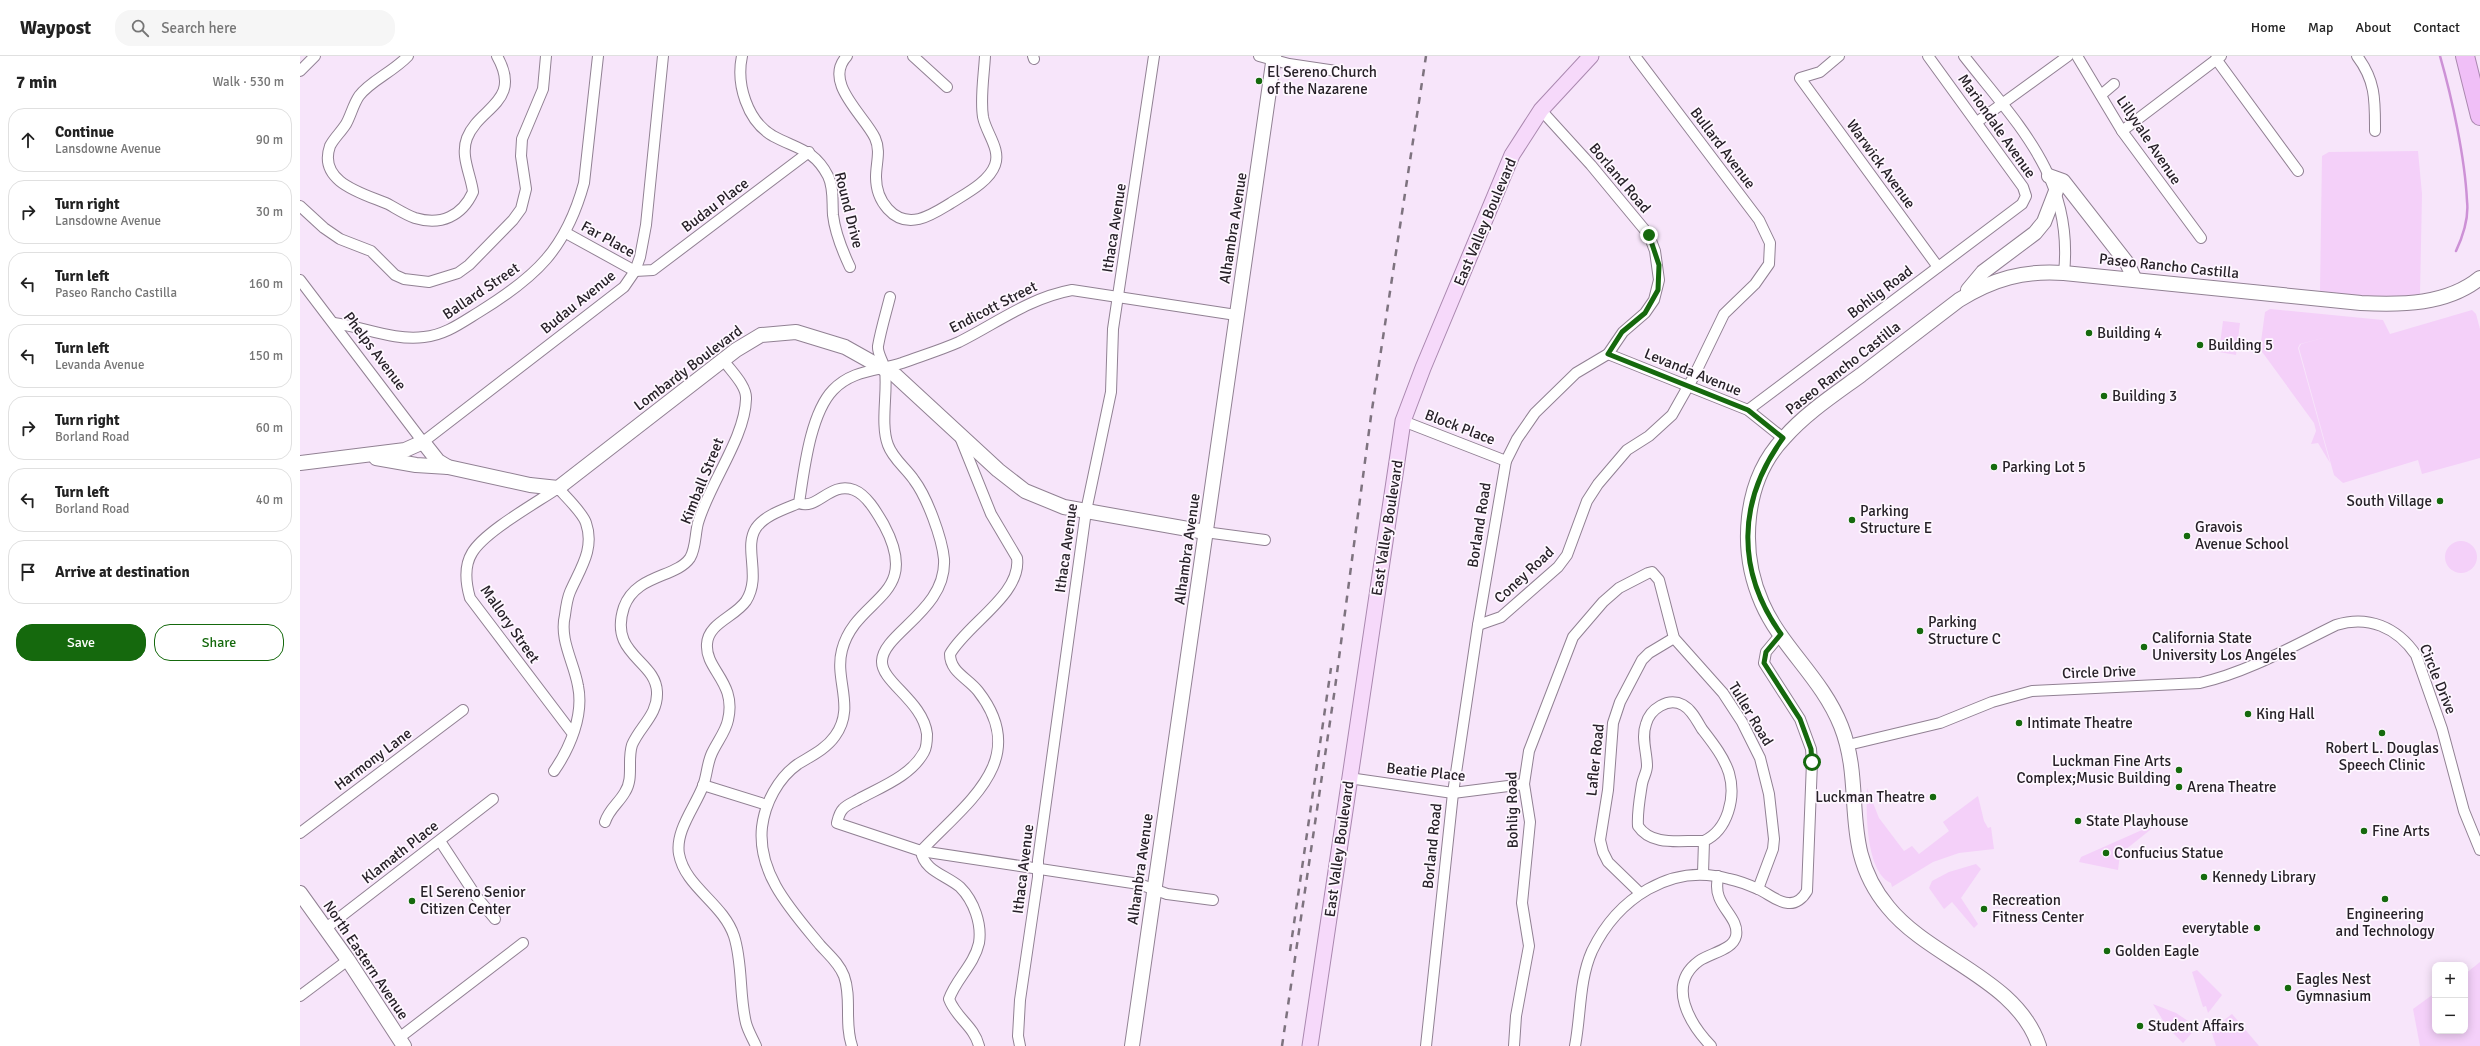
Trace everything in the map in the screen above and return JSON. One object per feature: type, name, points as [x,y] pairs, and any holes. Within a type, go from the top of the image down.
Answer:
[{"type":"highway","points":[[2465,56],[2480,116]]},
{"type":"main road","name":"East Valley Boulevard","points":[[1310,1046],[1403,421],[1423,368],[1512,156],[1541,110],[1567,79],[1591,56]]},
{"type":"street","points":[[300,71],[315,56]]},
{"type":"street","points":[[408,56],[389,74],[367,88],[359,97],[346,124],[330,148],[330,161],[339,180],[349,189],[415,218],[429,220],[440,220],[462,210],[473,192],[465,154],[466,139],[473,128],[502,97],[503,76],[497,56]]},
{"type":"street","points":[[300,206],[324,228],[340,239],[371,251],[395,275],[404,279],[429,282],[458,273],[469,265],[513,220],[521,209],[526,189],[521,156],[522,139],[543,89],[546,56]]},
{"type":"street","name":"Ballard Street","points":[[334,323],[405,337],[422,338],[449,331],[494,303],[534,273],[566,233],[573,219],[584,183],[598,56]]},
{"type":"street","name":"Budau Avenue","points":[[423,442],[624,287],[635,271],[646,225],[663,56]]},
{"type":"street","name":"Round Drive","points":[[742,56],[743,94],[750,113],[760,126],[772,135],[809,152],[828,177],[839,242],[850,267]]},
{"type":"street","points":[[847,56],[840,69],[842,84],[854,110],[875,138],[878,151],[878,189],[883,202],[892,215],[904,220],[919,219],[936,212],[986,177],[994,166],[996,152],[983,116],[985,56]]},
{"type":"street","points":[[913,56],[947,87]]},
{"type":"street","name":"Ithaca Avenue","points":[[1020,1046],[1018,1036],[1020,1000],[1039,868],[1038,860],[1086,511],[1111,392],[1113,328],[1154,56]]},
{"type":"street","points":[[1259,56],[1336,71]]},
{"type":"street","name":"Bullard Avenue","points":[[1635,56],[1759,220],[1770,243],[1769,264]]},
{"type":"street","name":"Warwick Avenue","points":[[1839,56],[1820,72],[1800,78],[1938,267]]},
{"type":"street","name":"Mariondale Avenue","points":[[1928,56],[2023,187],[2026,196]]},
{"type":"street","name":"Mariondale Avenue","points":[[1964,56],[2044,163],[2056,192],[2066,235],[2064,273]]},
{"type":"street","points":[[1977,122],[2068,56]]},
{"type":"street","name":"Lillyvale Avenue","points":[[2077,56],[2122,131],[2200,238]]},
{"type":"street","points":[[2357,56],[2367,69],[2372,82],[2375,99],[2375,131]]},
{"type":"street","name":"Alhambra Avenue","points":[[1132,1046],[1274,58]]},
{"type":"street","points":[[2122,131],[2218,58],[2298,171]]},
{"type":"street","points":[[2101,95],[2114,84]]},
{"type":"street","name":"Borland Road","points":[[1426,1046],[1453,793],[1478,625],[1506,461],[1517,439],[1535,412],[1576,373],[1608,354],[1622,332],[1645,313],[1654,300],[1659,280],[1655,251],[1649,235],[1591,165],[1541,110]]},
{"type":"street","name":"Budau Place","points":[[635,271],[653,270],[809,152]]},
{"type":"street","points":[[2049,176],[2063,181],[2127,263],[2135,280]]},
{"type":"street","points":[[1959,300],[1983,272],[2035,233],[2045,220],[2056,192]]},
{"type":"street","name":"Bohlig Road","points":[[1748,410],[2022,204],[2026,196]]},
{"type":"street","name":"Far Place","points":[[566,233],[635,271]]},
{"type":"street","name":"Coney Road","points":[[1478,625],[1491,622],[1501,617],[1558,567],[1567,554],[1587,501],[1598,484],[1627,450],[1649,436],[1672,415],[1689,387],[1724,314],[1755,284],[1769,264]]},
{"type":"street","name":"Paseo Rancho Castilla","points":[[2039,1046],[2022,1015],[2004,996],[1910,930],[1896,916],[1878,893],[1867,873],[1856,838],[1848,744],[1831,705],[1816,680],[1767,613],[1758,594],[1750,568],[1747,537],[1748,519],[1756,487],[1764,469],[1783,438],[1809,414],[1959,300],[1979,287],[2014,275],[2045,272],[2064,273],[2361,303],[2398,304],[2443,297],[2462,289],[2480,278]]},
{"type":"street","name":"Phelps Avenue","points":[[300,280],[423,442]]},
{"type":"street","name":"Endicott Street","points":[[798,503],[811,436],[832,391],[846,379],[862,371],[885,369],[959,342],[1027,304],[1050,294],[1072,290],[1236,315]]},
{"type":"street","points":[[890,297],[878,348],[885,369],[888,444],[898,462],[915,480],[922,494],[939,537],[944,560],[940,582],[931,599],[915,620],[889,644],[882,659],[886,674],[915,704],[922,716],[927,741],[925,752],[910,770],[843,808],[837,823],[922,851],[1139,884],[1167,894],[1213,900]]},
{"type":"street","name":"Lombardy Boulevard","points":[[558,488],[724,361],[761,335],[796,332],[845,347],[895,375],[998,470],[1025,491],[1050,503],[1086,511],[1205,532],[1265,540]]},
{"type":"street","name":"Levanda Avenue","points":[[1608,354],[1748,410],[1783,438]]},
{"type":"street","name":"Kimball Street","points":[[605,822],[613,806],[625,794],[629,784],[632,746],[639,732],[651,717],[657,703],[657,690],[652,678],[630,653],[623,639],[620,624],[625,606],[633,592],[650,579],[681,566],[690,557],[698,522],[736,435],[747,398],[742,386],[724,361]]},
{"type":"street","name":"Block Place","points":[[1403,421],[1506,461]]},
{"type":"street","points":[[958,432],[991,514],[1017,558],[1018,566],[1011,586],[956,642],[950,654],[952,666],[977,690],[994,717],[998,738],[996,762],[986,783],[922,851],[922,858],[927,864],[960,888],[972,904],[978,920],[979,942],[975,956],[965,973],[953,987],[949,999],[953,1011],[967,1023],[976,1036],[979,1046]]},
{"type":"street","points":[[300,463],[404,450],[423,442],[438,461],[448,467]]},
{"type":"street","points":[[362,455],[416,465],[448,467],[530,485],[558,488],[586,522],[589,551],[570,593],[564,618],[568,652],[579,686],[579,701],[573,734],[564,756],[554,771]]},
{"type":"street","name":"Mallory Street","points":[[558,488],[477,546],[468,562],[466,584],[470,598],[573,734]]},
{"type":"street","points":[[756,1046],[746,1024],[734,936],[726,918],[693,882],[684,869],[679,852],[682,830],[703,785],[711,755],[728,721],[730,705],[722,678],[707,654],[707,642],[718,624],[736,613],[751,591],[754,576],[751,547],[756,528],[771,516],[798,503],[804,506],[812,504],[828,493],[841,489],[853,490],[863,496],[878,515],[893,542],[897,559],[894,576],[887,590],[846,637],[841,651],[840,668],[846,701],[843,720],[835,736],[784,778],[767,805],[762,828],[762,853],[770,876],[781,895],[837,962],[847,989],[847,1024],[852,1046]]},
{"type":"street","name":"Bohlig Road","points":[[1514,1046],[1516,1016],[1529,946],[1522,903],[1530,822],[1524,784],[1528,751],[1573,637],[1603,602],[1619,588],[1652,572]]},
{"type":"street","name":"Tuller Road","points":[[1652,572],[1659,580],[1674,638],[1722,692],[1742,722],[1760,758],[1769,794],[1774,839],[1773,849],[1758,889]]},
{"type":"street","name":"Circle Drive","points":[[1848,744],[1940,723],[1992,702],[2032,691],[2200,683],[2248,668],[2336,625],[2348,621],[2371,622],[2394,631],[2416,655],[2442,729],[2464,811],[2480,850]]},
{"type":"street","points":[[1575,1046],[1582,992],[1592,952],[1613,918],[1640,893],[1666,880],[1703,873],[1718,876],[1758,889],[1779,901],[1788,903],[1803,898],[1807,891],[1809,881],[1811,749],[1800,719],[1764,663],[1766,652],[1781,634]]},
{"type":"street","name":"Lafler Road","points":[[1640,893],[1608,862],[1603,852],[1600,840],[1608,790],[1613,723],[1620,702],[1642,660],[1649,653],[1674,638]]},
{"type":"street","points":[[1674,702],[1689,709],[1716,749],[1729,773],[1731,793],[1726,819],[1717,832],[1704,841],[1654,840],[1642,832],[1638,826],[1642,783],[1647,768],[1644,734],[1646,724],[1657,708],[1665,703],[1674,702]]},
{"type":"street","name":"Harmony Lane","points":[[300,833],[463,710]]},
{"type":"street","name":"Beatie Place","points":[[1349,778],[1453,793],[1524,784]]},
{"type":"street","points":[[703,785],[767,805]]},
{"type":"street","name":"Klamath Place","points":[[326,928],[493,799]]},
{"type":"street","points":[[440,841],[476,896],[495,919]]},
{"type":"street","points":[[1703,873],[1704,841]]},
{"type":"street","points":[[1711,1046],[1689,1019],[1683,994],[1689,972],[1698,962],[1729,946],[1736,938],[1737,929],[1719,897],[1718,876]]},
{"type":"street","name":"North Eastern Avenue","points":[[300,894],[348,960],[401,1042]]},
{"type":"street","points":[[401,1042],[523,943]]},
{"type":"street","points":[[300,996],[348,960]]},
{"type":"shaded area","points":[[2418,151],[2422,194],[2420,294],[2388,299],[2320,292],[2322,156],[2329,152]]},
{"type":"shaded area","points":[[2270,309],[2383,320],[2390,334],[2472,310],[2476,314],[2480,329],[2480,458],[2422,474],[2418,460],[2343,483],[2334,475],[2299,348],[2301,344],[2327,337],[2300,344],[2298,348],[2330,463],[2318,443],[2311,444],[2316,431],[2314,423],[2260,349],[2265,312]]},
{"type":"shaded area","points":[[2223,321],[2240,323],[2236,355],[2219,352]]},
{"type":"shaded area","points":[[2461,541],[2467,542],[2474,548],[2477,557],[2476,563],[2470,570],[2461,573],[2455,572],[2448,566],[2445,557],[2446,551],[2452,544]]},
{"type":"shaded area","points":[[1867,788],[1879,818],[1904,851],[1912,846],[1919,854],[1949,831],[1943,822],[1978,796],[1984,821],[1988,828],[1991,827],[1994,849],[1959,853],[1933,862],[1892,887],[1891,883],[1883,877],[1872,855],[1869,841]]},
{"type":"shaded area","points":[[2160,822],[2120,854],[2118,870],[2079,862],[2081,857]]},
{"type":"shaded area","points":[[1976,864],[1981,869],[1961,898],[1978,924],[1974,928],[1952,902],[1944,909],[1929,888],[1932,881],[1949,872]]},
{"type":"shaded area","points":[[2480,962],[2480,1046],[2420,1046],[2413,1009],[2432,995],[2432,1034],[2468,1034],[2468,972]]},
{"type":"shaded area","points":[[2197,970],[2222,995],[2208,1013],[2206,1006],[2203,1007],[2192,972]]},
{"type":"shaded area","points":[[2153,1004],[2176,1013],[2197,1027],[2183,1043],[2167,1027]]},
{"type":"shaded area","points":[[2232,1014],[2259,1046],[2216,1046],[2211,1030]]},
{"type":"waterway","points":[[2440,56],[2457,128],[2466,184],[2466,220],[2456,251]]},
{"type":"railway","points":[[1282,1046],[1335,688],[1371,416],[1426,56]]},
{"type":"railway","points":[[1290,951],[1331,668]]},
{"type":"place","name":"El Sereno Church of the Nazarene","points":[[1259,81]]},
{"type":"place","name":"Building 4","points":[[2089,333]]},
{"type":"place","name":"Building 5","points":[[2200,345]]},
{"type":"place","name":"Building 3","points":[[2104,396]]},
{"type":"place","name":"Parking Lot 5","points":[[1994,467]]},
{"type":"place","name":"South Village","points":[[2440,501]]},
{"type":"place","name":"Parking Structure E","points":[[1852,520]]},
{"type":"place","name":"Gravois Avenue School","points":[[2187,536]]},
{"type":"place","name":"Parking Structure C","points":[[1920,631]]},
{"type":"place","name":"California State University Los Angeles","points":[[2144,647]]},
{"type":"place","name":"King Hall","points":[[2248,714]]},
{"type":"place","name":"Intimate Theatre","points":[[2019,723]]},
{"type":"place","name":"Robert L. Douglas Speech Clinic","points":[[2382,733]]},
{"type":"place","name":"Luckman Fine Arts Complex;Music Building","points":[[2179,770]]},
{"type":"place","name":"Arena Theatre","points":[[2179,787]]},
{"type":"place","name":"Luckman Theatre","points":[[1933,797]]},
{"type":"place","name":"State Playhouse","points":[[2078,821]]},
{"type":"place","name":"Fine Arts","points":[[2364,831]]},
{"type":"place","name":"Confucius Statue","points":[[2106,853]]},
{"type":"place","name":"Kennedy Library","points":[[2204,877]]},
{"type":"place","name":"Engineering and Technology","points":[[2385,899]]},
{"type":"place","name":"El Sereno Senior Citizen Center","points":[[412,901]]},
{"type":"place","name":"Recreation Fitness Center","points":[[1984,909]]},
{"type":"place","name":"everytable","points":[[2257,928]]},
{"type":"place","name":"Golden Eagle","points":[[2107,951]]},
{"type":"place","name":"Eagles Nest Gymnasium","points":[[2288,988]]},
{"type":"place","name":"Student Affairs","points":[[2140,1026]]},
{"type":"route","points":[[1649,235],[1659,265],[1658,290],[1654,300],[1645,313],[1622,332],[1608,354],[1748,410],[1783,438],[1764,469],[1756,487],[1748,519],[1748,554],[1750,568],[1758,594],[1767,613],[1781,634],[1771,644],[1766,652],[1764,663],[1769,673],[1800,719],[1811,749],[1812,762]]}]
